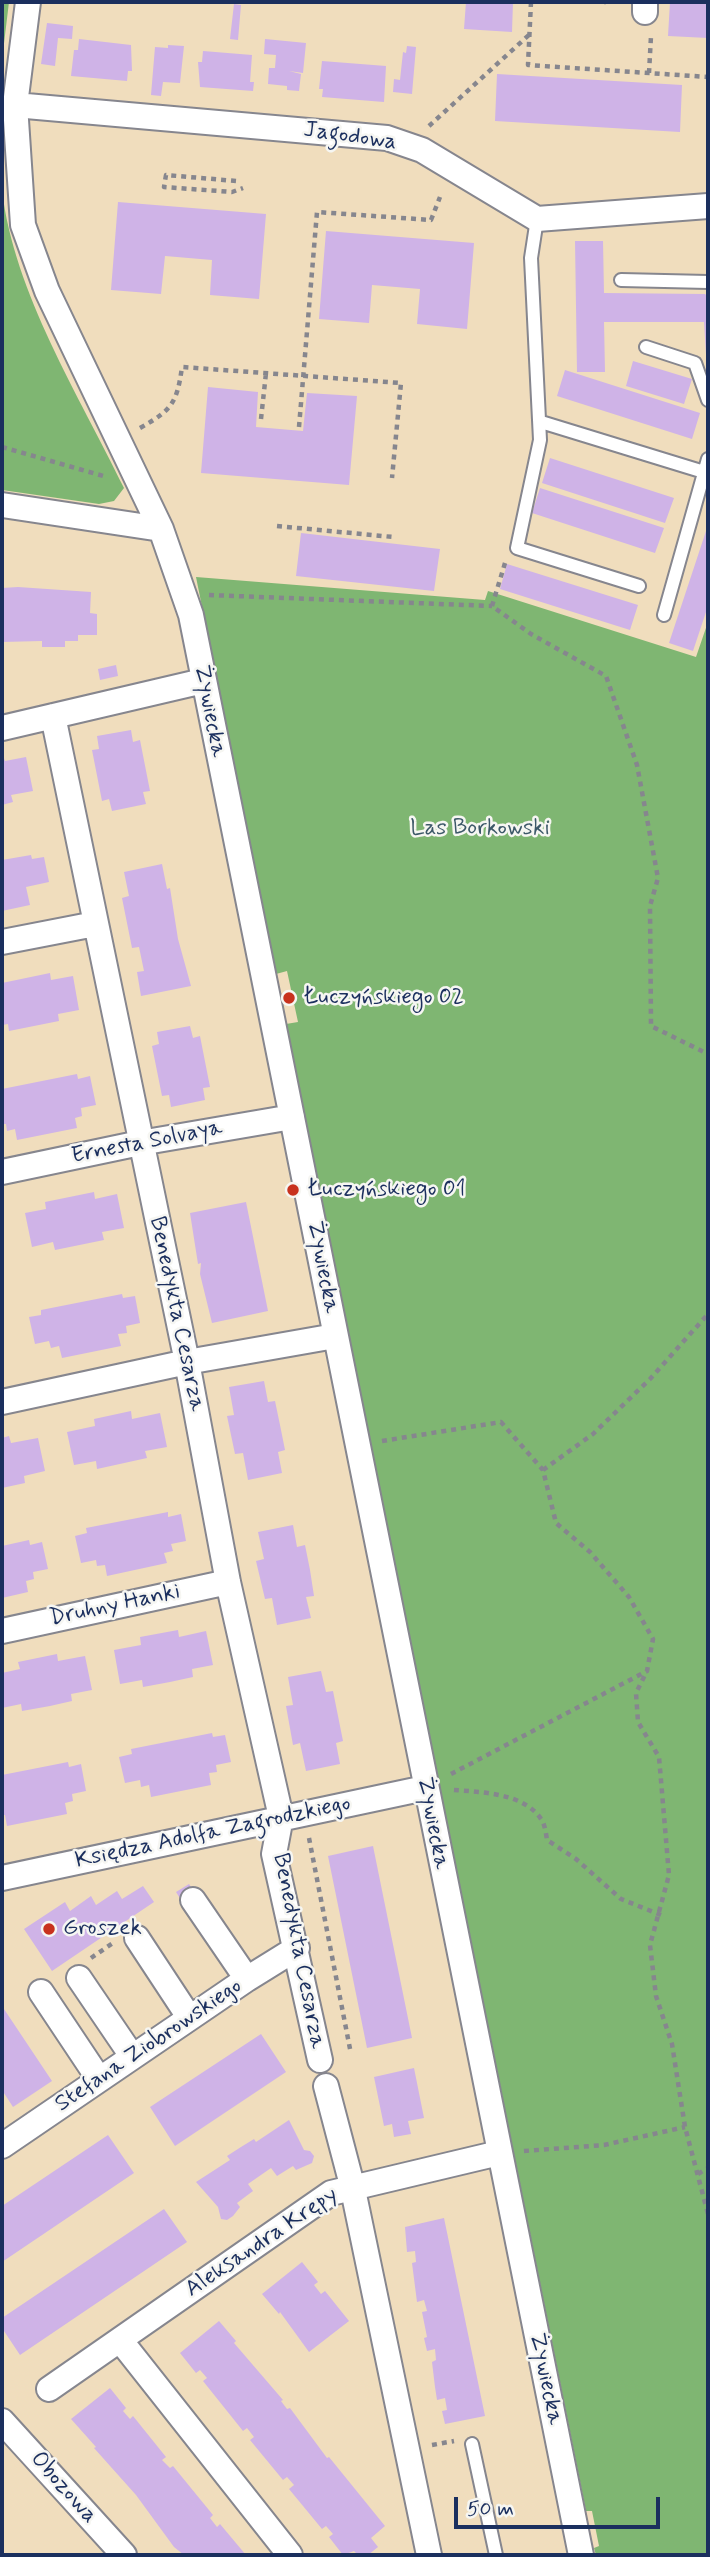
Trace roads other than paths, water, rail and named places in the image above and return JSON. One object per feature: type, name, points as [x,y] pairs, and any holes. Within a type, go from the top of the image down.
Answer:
[{"type":"street","name":"Żywiecka","points":[[27,2],[15,105],[23,225],[47,291],[161,528],[191,615],[202,681],[581,2555]]},
{"type":"street","name":"Jagodowa","points":[[15,105],[387,138],[422,150],[537,219]]},
{"type":"street","points":[[537,219],[708,206]]},
{"type":"street","points":[[2,505],[161,528]]},
{"type":"street","points":[[2,728],[202,681]]},
{"type":"street","name":"Benedykta Cesarza","points":[[53,716],[187,1362],[228,1582],[281,1817],[274,1854],[320,2060]]},
{"type":"street","points":[[2,942],[95,924]]},
{"type":"street","name":"Ernesta Solvaya","points":[[2,1172],[140,1143],[292,1117]]},
{"type":"street","points":[[2,1402],[187,1362],[335,1336]]},
{"type":"street","name":"Druhny Hanki","points":[[2,1631],[228,1582]]},
{"type":"street","name":"Księdza Adolfa Zagrodzkiego","points":[[2,1878],[425,1788]]},
{"type":"street","points":[[193,1900],[247,1979]]},
{"type":"street","points":[[128,1939],[189,2017]]},
{"type":"street","name":"Stefana Ziobrowskiego","points":[[2,2146],[189,2017],[297,1948]]},
{"type":"street","points":[[82,1970],[132,2056]]},
{"type":"street","points":[[41,1993],[99,2079]]},
{"type":"street","points":[[326,2087],[352,2186],[428,2554]]},
{"type":"street","name":"Aleksandra Krępy","points":[[49,2389],[331,2193],[499,2153]]},
{"type":"street","points":[[120,2340],[290,2555]]},
{"type":"street","name":"Obozowa","points":[[2,2421],[124,2555]]},
{"type":"lane","points":[[537,219],[531,258],[541,422],[517,548],[639,586]]},
{"type":"lane","points":[[621,280],[708,282]]},
{"type":"lane","points":[[646,346],[695,363],[708,400]]},
{"type":"lane","points":[[541,422],[704,472]]},
{"type":"lane","points":[[664,615],[708,459]]},
{"type":"lane","points":[[472,2444],[496,2555]]},
{"type":"place","name":"Łuczyńskiego 02","points":[[289,998]]},
{"type":"place","name":"Łuczyńskiego 01","points":[[293,1190]]},
{"type":"place","name":"Groszek","points":[[49,1929]]},
{"type":"park label","name":"Las Borkowski","points":[[480,829]]}]
